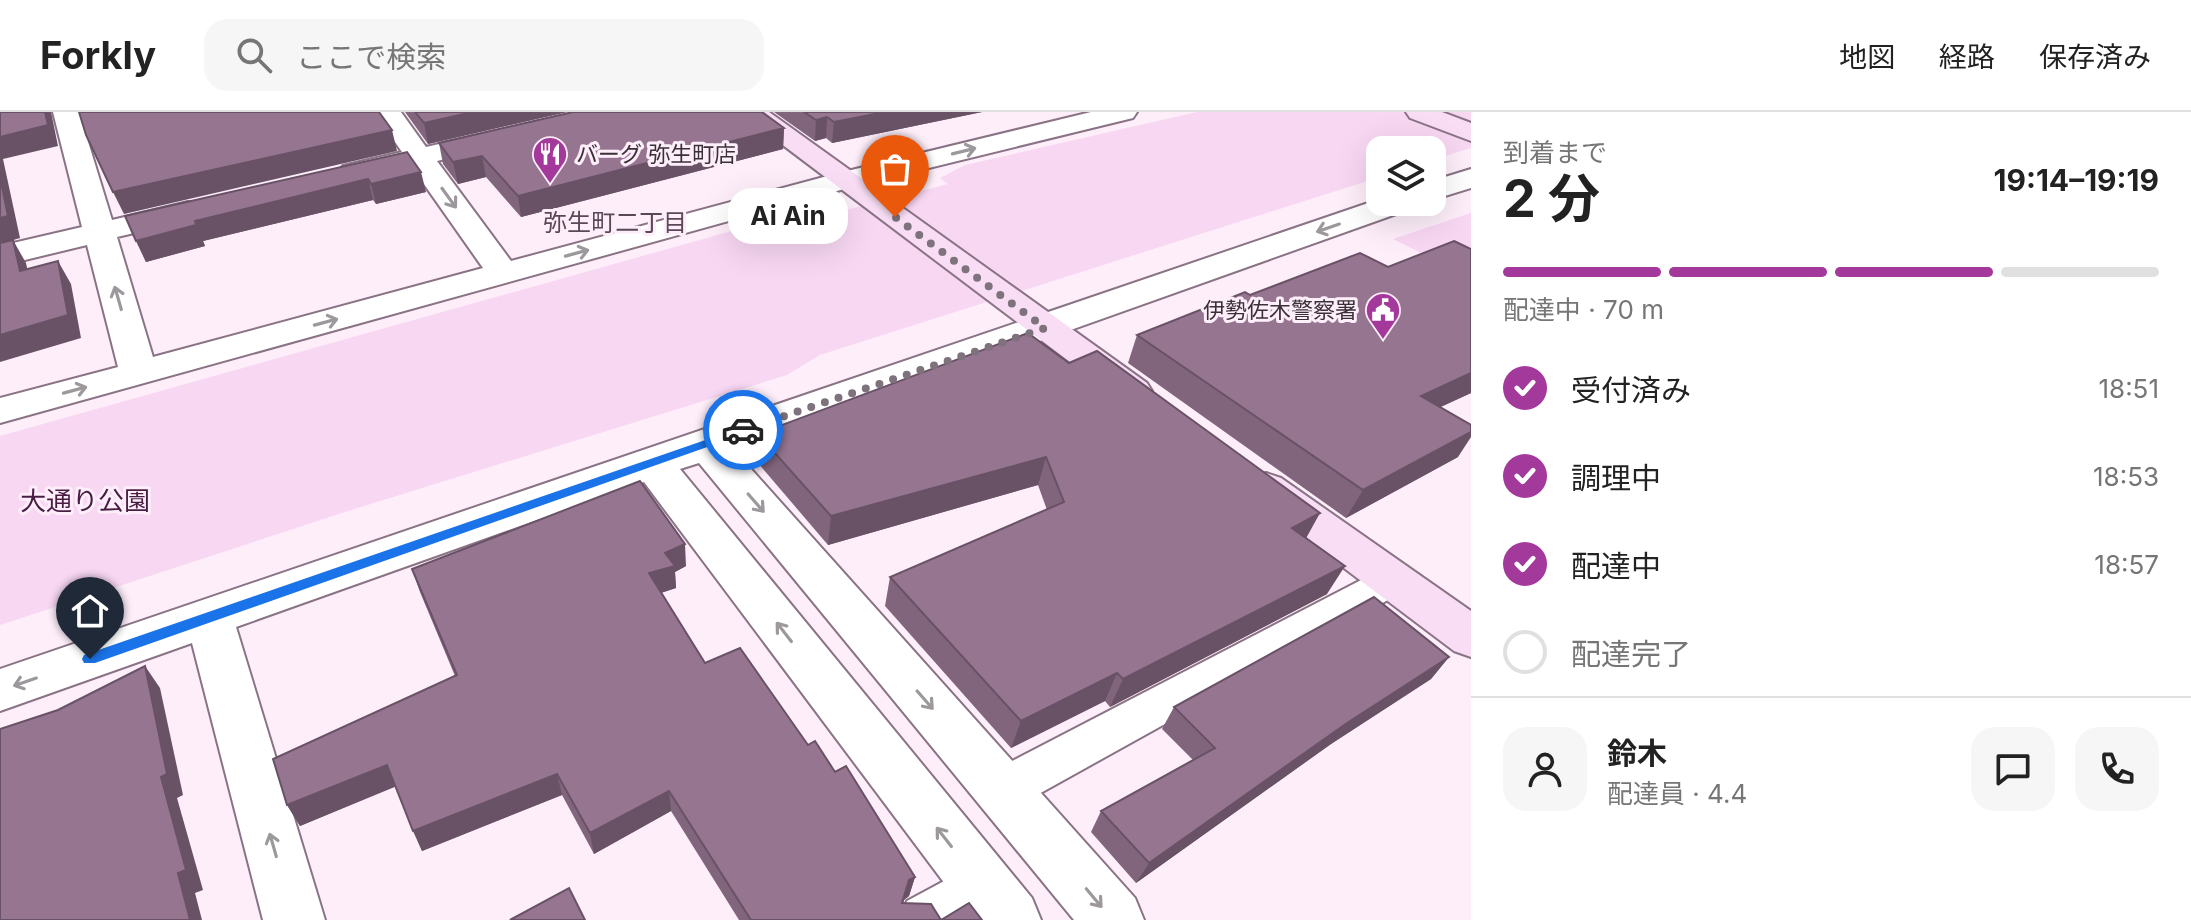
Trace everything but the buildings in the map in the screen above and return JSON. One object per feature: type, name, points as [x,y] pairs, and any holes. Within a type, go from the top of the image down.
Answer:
[{"type":"street","points":[[66,112],[139,373]]},
{"type":"street","points":[[387,112],[503,273]]},
{"type":"street","points":[[328,178],[614,112]]},
{"type":"street","points":[[752,112],[1161,411]]},
{"type":"street","points":[[0,411],[845,180],[1124,112]]},
{"type":"street","points":[[1419,112],[1471,133]]},
{"type":"street","points":[[1446,186],[1471,178]]},
{"type":"street","points":[[0,256],[221,203]]},
{"type":"street","points":[[0,690],[1366,215]]},
{"type":"street","points":[[705,443],[1113,920]]},
{"type":"street","points":[[651,462],[996,903]]},
{"type":"street","points":[[1238,467],[1471,637]]},
{"type":"street","points":[[209,617],[294,920]]},
{"type":"lane","points":[[1002,790],[1392,579]]},
{"type":"lane","points":[[926,920],[996,903]]},
{"type":"green space","name":"大通り公園","points":[[1197,112],[1471,112],[1471,148],[1446,156],[1446,136],[1366,136],[1366,181],[820,355],[787,375],[348,511],[0,625],[0,436],[778,218],[787,225],[948,184],[940,178],[965,165]]},
{"type":"green space","points":[[1471,213],[1471,278],[1393,239]]},
{"type":"way so far","points":[[743,430],[1045,328],[895,217]]},
{"type":"place","name":"バーグ 弥生町店","points":[[550,185]]},
{"type":"place","name":"Ai Ain","points":[[895,217]]},
{"type":"place","name":"伊勢佐木警察署","points":[[1383,341]]},
{"type":"district","name":"弥生町二丁目","points":[[615,223]]},
{"type":"route","points":[[90,659],[743,430]]}]
